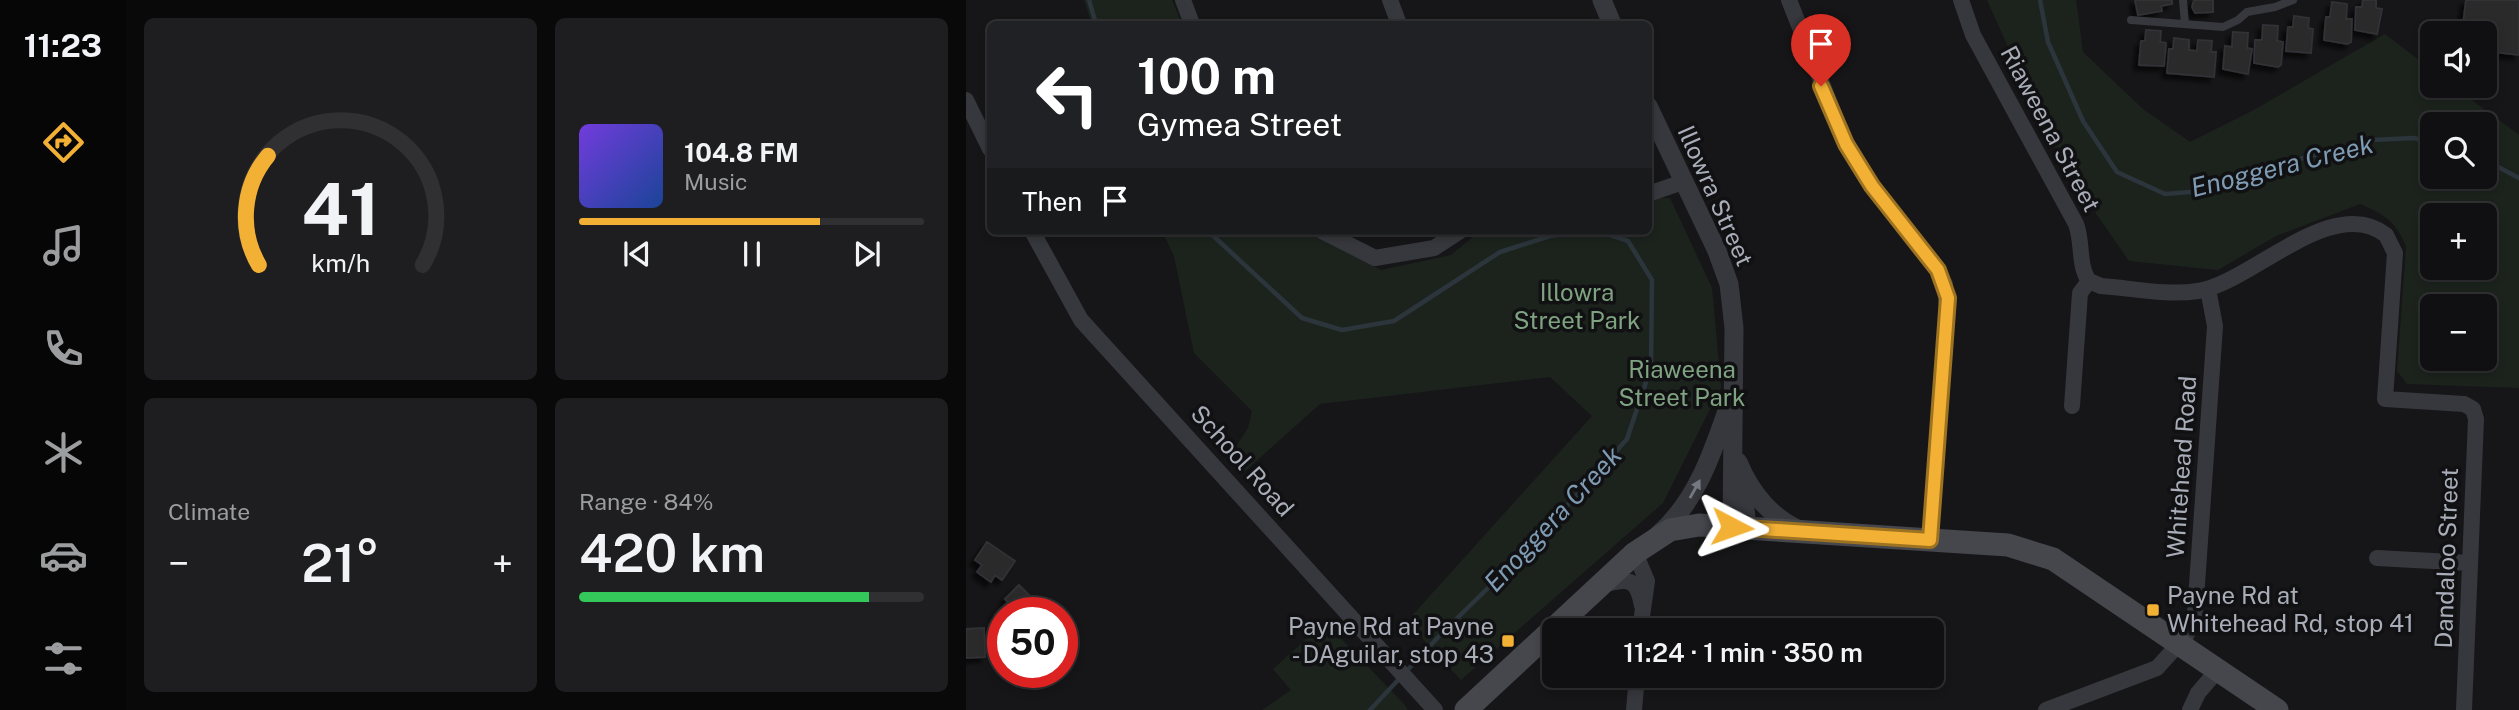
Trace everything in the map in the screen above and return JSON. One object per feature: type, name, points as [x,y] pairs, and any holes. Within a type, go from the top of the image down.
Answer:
[{"type":"main road","points":[[1466,710],[1643,547],[1685,526],[1739,527],[2008,545],[2053,559],[2216,672],[2277,710]]},
{"type":"street","points":[[1183,0],[1191,21]]},
{"type":"street","points":[[1390,0],[1398,21]]},
{"type":"street","points":[[1602,0],[1611,21]]},
{"type":"street","points":[[1789,0],[1846,144],[1872,186],[1938,270],[1945,285],[1948,298],[1930,540]]},
{"type":"street","name":"Riaweena Street","points":[[1961,0],[1973,35],[2076,224],[2081,240],[2082,270],[2089,281]]},
{"type":"street","points":[[966,100],[987,143]]},
{"type":"street","name":"Illowra Street","points":[[1652,115],[1717,251],[1728,284],[1734,328],[1732,433],[1739,527]]},
{"type":"street","points":[[1652,193],[1683,182]]},
{"type":"street","name":"Dandaloo Street","points":[[2208,289],[2332,227],[2365,226],[2382,231],[2393,243],[2395,253],[2385,399],[2464,404],[2473,409],[2476,419],[2464,710]]},
{"type":"street","name":"School Road","points":[[1034,235],[1081,320],[1435,710]]},
{"type":"street","points":[[1330,235],[1375,258],[1434,248],[1454,235]]},
{"type":"street","points":[[2072,406],[2080,293],[2089,281],[2101,286],[2187,292],[2208,289]]},
{"type":"street","name":"Whitehead Road","points":[[2180,645],[2195,613],[2215,326],[2208,289]]},
{"type":"street","points":[[1641,618],[1647,581],[1643,547],[1676,518],[1695,489],[1733,392]]},
{"type":"street","name":"Illowra Street","points":[[1732,433],[1738,462],[1739,527]]},
{"type":"street","points":[[1738,462],[1747,481],[1767,506],[1789,526],[1804,532]]},
{"type":"street","points":[[2377,558],[2470,563]]},
{"type":"street","points":[[1601,585],[1624,580],[1632,582],[1639,591],[1642,608]]},
{"type":"street","points":[[2046,710],[2157,668],[2180,645]]},
{"type":"street","points":[[2190,710],[2197,694],[2216,672]]},
{"type":"street","points":[[1634,710],[1636,688]]},
{"type":"lane","points":[[2183,0],[2185,24]]},
{"type":"lane","points":[[2131,20],[2222,27],[2238,20],[2247,12],[2275,8],[2293,0]]},
{"type":"green space","points":[[1084,0],[1172,0],[1181,21],[1091,21]]},
{"type":"green space","points":[[1987,0],[2076,0],[2083,52],[2143,109],[2190,142],[2252,111],[2385,34],[2420,61],[2420,98],[2469,98],[2488,112],[2420,112],[2420,189],[2497,189],[2497,119],[2519,135],[2519,388],[2407,384],[2397,371],[2406,247],[2394,225],[2376,211],[2360,204],[2276,236],[2218,270],[2129,261],[2072,179],[2040,118]]},
{"type":"green space","points":[[1652,198],[1670,198],[1712,288],[1721,387],[1663,503],[1461,680],[1429,647],[1409,619],[1592,416],[1550,377],[1320,404],[1244,472],[1230,456],[1248,428],[1252,411],[1194,353],[1174,256],[1164,235],[1314,235],[1381,270],[1451,255],[1475,235],[1652,235]]},
{"type":"green space","points":[[1325,622],[1408,710],[1262,710],[1291,690],[1273,669]]},
{"type":"building","points":[[2135,0],[2172,0],[2172,4],[2161,6],[2162,11],[2138,15]]},
{"type":"building","points":[[2194,0],[2213,0],[2213,12],[2195,13],[2192,7]]},
{"type":"building","points":[[2363,0],[2376,0],[2376,8],[2382,9],[2377,34],[2355,30],[2356,7],[2362,7]]},
{"type":"building","points":[[2466,0],[2519,0],[2519,55],[2497,52],[2497,21],[2463,21]]},
{"type":"building","points":[[2332,2],[2347,4],[2346,19],[2352,19],[2351,42],[2347,44],[2324,40],[2326,17],[2330,17]]},
{"type":"building","points":[[2294,16],[2309,18],[2308,28],[2313,29],[2311,53],[2286,51],[2288,27],[2293,27]]},
{"type":"building","points":[[2263,25],[2278,26],[2277,41],[2283,42],[2281,65],[2278,67],[2254,63],[2255,40],[2262,40]]},
{"type":"building","points":[[2146,30],[2161,31],[2160,42],[2166,43],[2164,66],[2139,65],[2141,41],[2145,41]]},
{"type":"building","points":[[2233,32],[2248,33],[2247,48],[2252,49],[2248,74],[2223,69],[2225,46],[2232,47]]},
{"type":"building","points":[[2174,38],[2189,40],[2189,50],[2197,51],[2198,40],[2212,41],[2211,52],[2216,52],[2214,77],[2167,73],[2169,49],[2173,49]]},
{"type":"building","points":[[987,542],[1015,561],[1002,580],[995,575],[991,582],[977,572],[982,565],[975,560]]},
{"type":"building","points":[[1019,585],[1031,597],[1007,597]]},
{"type":"building","points":[[984,628],[985,657],[966,658],[966,629]]},
{"type":"waterway","name":"Enoggera Creek","points":[[1089,0],[1095,21]]},
{"type":"waterway","name":"Enoggera Creek","points":[[2040,0],[2048,42],[2083,121],[2117,172],[2165,194],[2203,191],[2277,165],[2372,140],[2420,140]]},
{"type":"waterway","name":"Enoggera Creek","points":[[2497,166],[2519,178]]},
{"type":"waterway","name":"Enoggera Creek","points":[[1212,235],[1302,318],[1342,330],[1394,321],[1500,252],[1556,235]]},
{"type":"waterway","name":"Enoggera Creek","points":[[1370,710],[1443,632],[1531,546],[1627,439],[1651,367],[1652,280],[1628,241],[1611,235]]},
{"type":"place","name":"Payne Rd at Whitehead Rd, stop 41","points":[[2153,610]]},
{"type":"place","name":"Payne Rd at Payne - DAguilar, stop 43","points":[[1508,641]]},
{"type":"route","points":[[1732,527],[1930,540],[1948,298],[1945,285],[1938,270],[1872,186],[1846,144],[1821,86]]},
{"type":"park label","name":"Illowra Street Park","points":[[1577,307]]},
{"type":"park label","name":"Riaweena Street Park","points":[[1682,384]]}]
